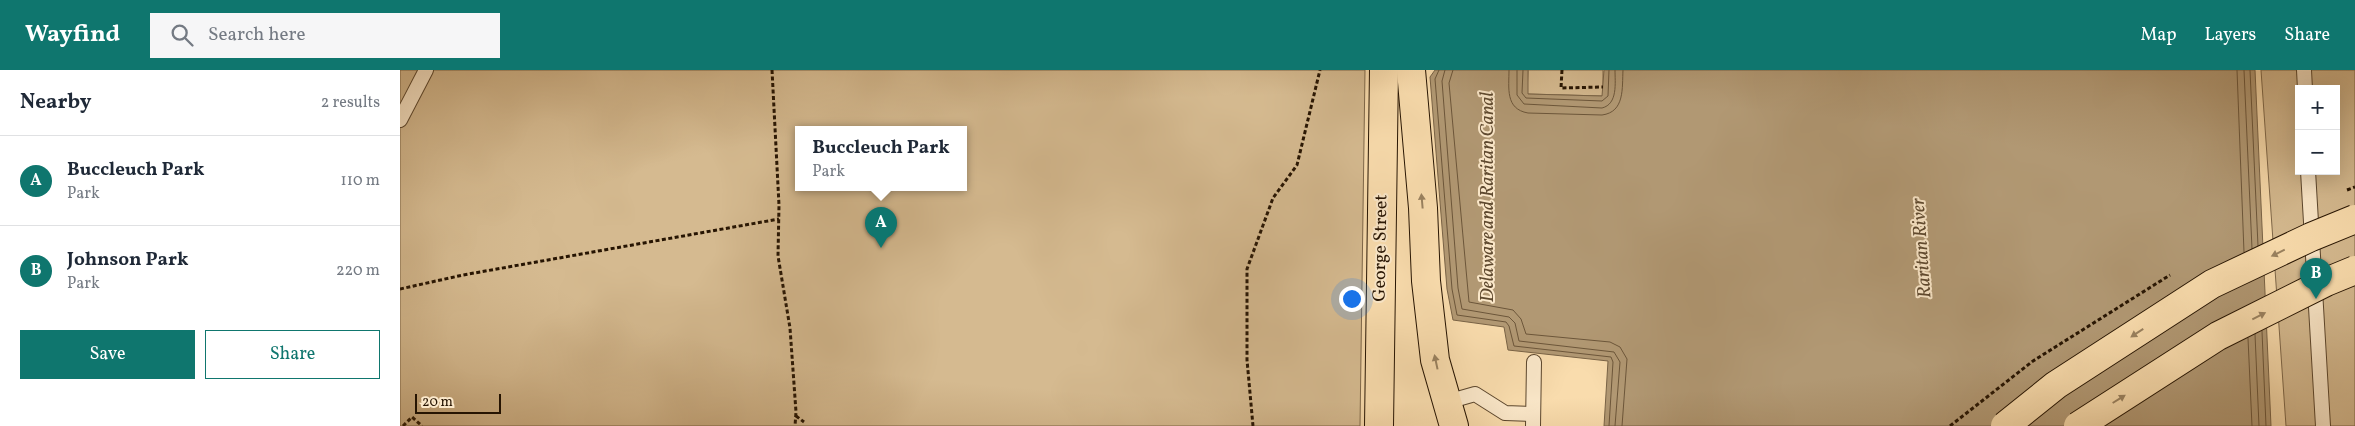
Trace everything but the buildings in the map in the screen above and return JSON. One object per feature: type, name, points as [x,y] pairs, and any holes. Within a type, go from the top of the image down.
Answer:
[{"type":"main road","name":"George Street","points":[[1379,426],[1384,70]]},
{"type":"main road","points":[[1410,70],[1423,208],[1426,281],[1435,360],[1450,414]]},
{"type":"main road","points":[[2005,426],[2056,385],[2212,284],[2310,237],[2355,220]]},
{"type":"main road","points":[[2078,426],[2218,336],[2326,282],[2355,270]]},
{"type":"lane","points":[[400,120],[426,70]]},
{"type":"lane","points":[[2304,70],[2305,85]]},
{"type":"lane","points":[[2308,175],[2324,426]]},
{"type":"lane","points":[[1450,414],[1475,394],[1505,413],[1533,420],[1534,362]]},
{"type":"path","points":[[772,70],[779,219],[778,256],[790,328],[796,416],[795,426]]},
{"type":"path","points":[[1253,426],[1247,360],[1248,270],[1273,198],[1297,165],[1320,70]]},
{"type":"path","points":[[1562,70],[1561,88],[1603,87]]},
{"type":"path","points":[[400,289],[463,275],[779,219]]},
{"type":"path","points":[[796,416],[804,422]]},
{"type":"path","points":[[403,426],[412,417],[422,426]]},
{"type":"shaded area","points":[[400,70],[1365,70],[1360,426],[400,426]]},
{"type":"shaded area","points":[[1528,70],[1603,70],[1603,96],[1527,94]]},
{"type":"shaded area","points":[[2261,70],[2355,70],[2355,426],[2286,426]]},
{"type":"water","points":[[1435,70],[1528,70],[1528,94],[1602,96],[1604,70],[2255,70],[2271,426],[1604,426],[1608,361],[1508,350],[1504,327],[1453,320],[1447,289],[1430,77]]},
{"type":"place","name":"Buccleuch Park","points":[[881,248]]},
{"type":"place","name":"Johnson Park","points":[[2316,299]]},
{"type":"water label","name":"Delaware and Raritan Canal","points":[[1488,197]]},
{"type":"water label","name":"Raritan River","points":[[1922,248]]}]
